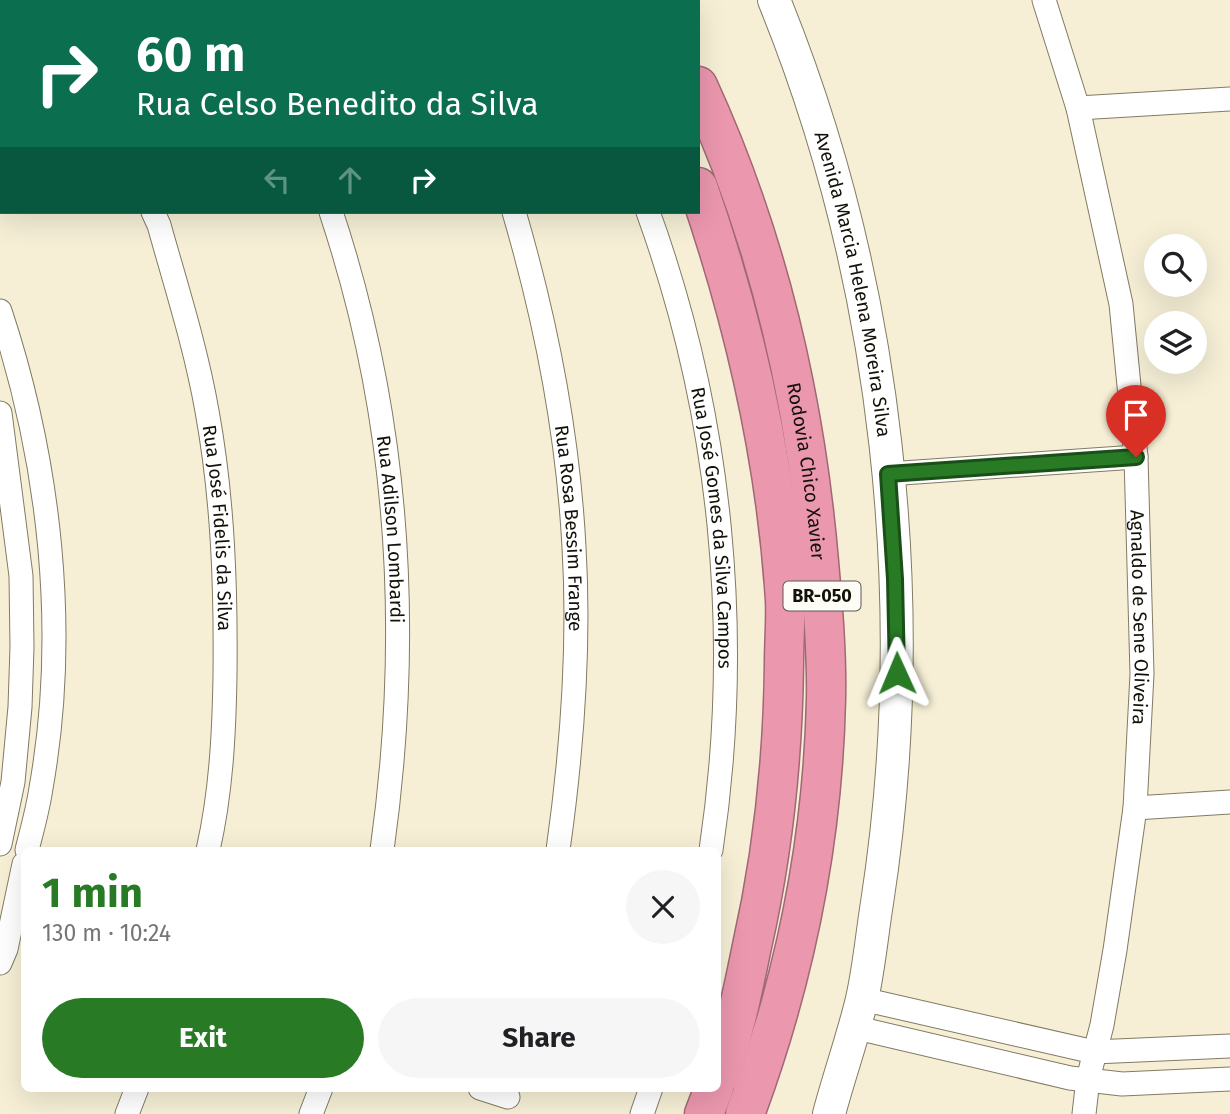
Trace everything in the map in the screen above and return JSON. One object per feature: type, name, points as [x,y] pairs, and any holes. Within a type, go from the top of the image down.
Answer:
[{"type":"highway","name":"Rodovia Chico Xavier","points":[[700,90],[722,139],[750,217],[778,314],[799,406],[814,499],[822,598],[826,699],[820,787],[807,890],[784,996],[745,1114]]},
{"type":"highway","name":"Rodovia Chico Xavier","points":[[700,193],[719,246],[739,317],[760,413],[775,498],[785,601],[778,795],[767,881],[721,1067]]},
{"type":"highway","points":[[704,1114],[712,1092]]},
{"type":"street","name":"Avenida Marcia Helena Moreira Silva","points":[[774,0],[810,98],[840,195],[875,373],[888,474],[895,579],[897,660],[892,763],[883,862],[857,1013],[829,1114]]},
{"type":"street","name":"Agnaldo de Sene Oliveira","points":[[1044,0],[1078,108],[1121,304],[1136,457],[1142,674],[1135,808],[1113,962],[1102,1025],[1088,1079],[1084,1114]]},
{"type":"street","points":[[1078,108],[1230,99]]},
{"type":"street","name":"Rua José Fidelis da Silva","points":[[154,214],[185,317],[204,396],[220,499],[226,592],[224,728],[216,815],[209,847]]},
{"type":"street","name":"Rua Adilson Lombardi","points":[[332,214],[346,256],[375,373],[389,474],[398,577],[393,777],[382,847]]},
{"type":"street","name":"Rua Rosa Bessim Frange","points":[[515,214],[533,279],[560,414],[575,549],[574,692],[558,847]]},
{"type":"street","name":"Rua José Gomes da Silva Campos","points":[[649,214],[667,264],[695,369],[716,484],[726,606],[726,695],[711,847]]},
{"type":"street","points":[[0,311],[29,409],[47,524],[51,573],[53,648],[50,714],[41,788],[28,847]]},
{"type":"street","points":[[0,412],[21,576],[22,636],[20,706],[13,782],[0,844]]},
{"type":"street","points":[[888,474],[1136,457]]},
{"type":"street","points":[[1135,808],[1230,802]]},
{"type":"street","points":[[8,954],[21,881]]},
{"type":"street","points":[[857,1013],[1094,1052],[1230,1046]]},
{"type":"street","points":[[857,1013],[1070,1078],[1122,1084],[1230,1079]]},
{"type":"street","points":[[127,1114],[135,1092]]},
{"type":"street","points":[[311,1114],[319,1092]]},
{"type":"street","points":[[489,1092],[507,1100]]},
{"type":"street","points":[[642,1114],[650,1092]]},
{"type":"route","points":[[897,673],[895,579],[888,474],[1136,457]]}]
